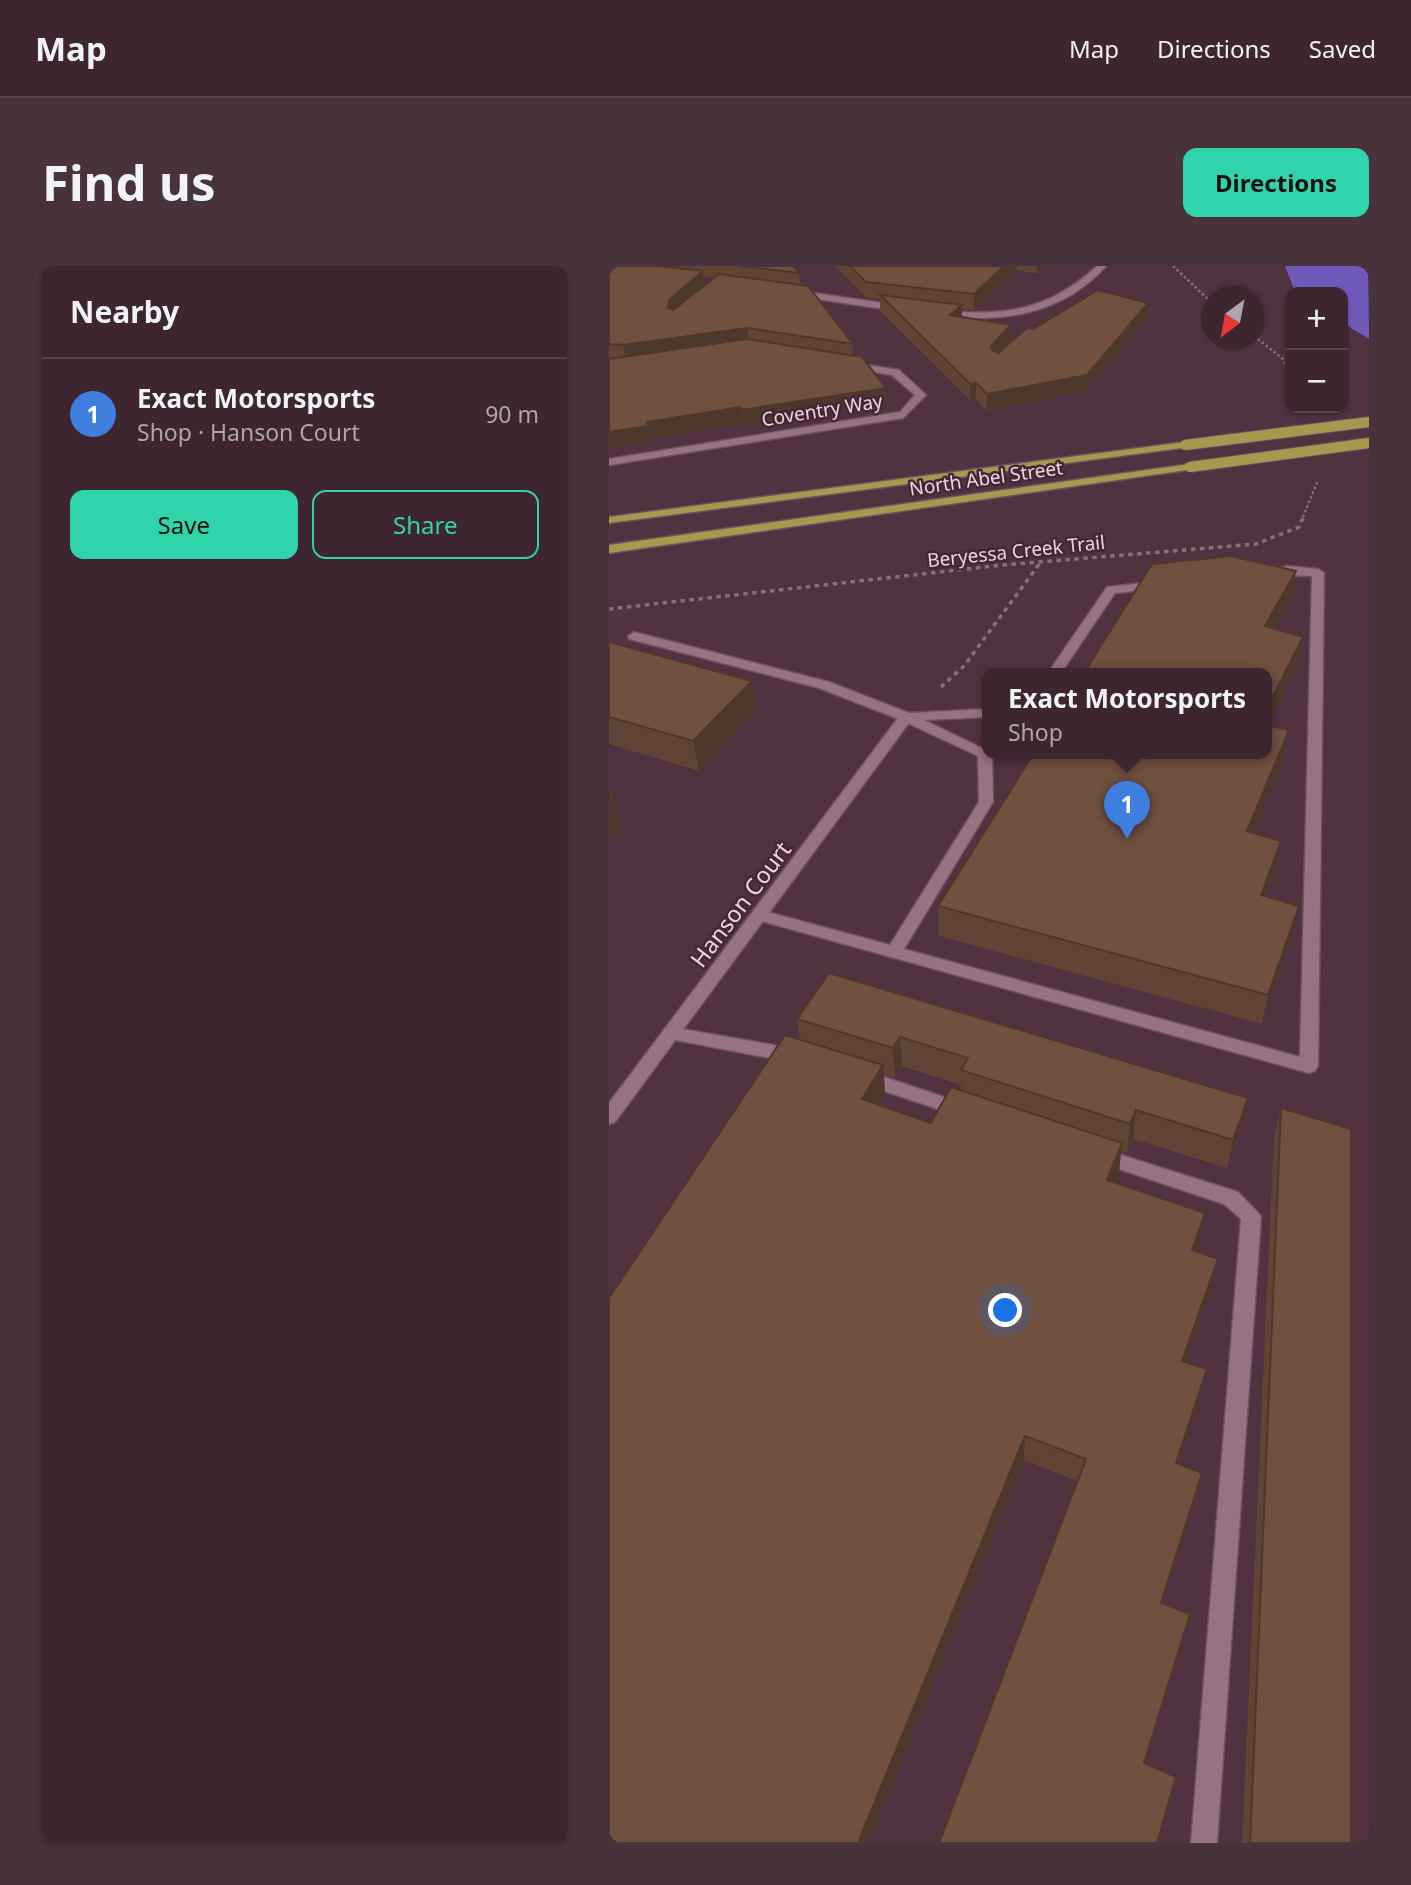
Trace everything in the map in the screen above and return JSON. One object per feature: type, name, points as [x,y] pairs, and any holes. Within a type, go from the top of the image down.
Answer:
[{"type":"main road","name":"North Abel Street","points":[[609,520],[1369,422]]},
{"type":"main road","name":"North Abel Street","points":[[609,549],[1369,443]]},
{"type":"street","points":[[932,312],[1011,317],[1062,300],[1102,266]]},
{"type":"street","points":[[785,292],[918,311]]},
{"type":"street","points":[[1011,317],[1026,326]]},
{"type":"street","name":"Coventry Way","points":[[609,462],[903,415],[921,395],[895,372],[842,364]]},
{"type":"street","points":[[759,915],[1309,1066],[1318,573],[1287,570],[1260,573]]},
{"type":"street","points":[[1057,668],[1111,590],[1179,582]]},
{"type":"street","points":[[634,636],[824,685],[907,718],[982,753]]},
{"type":"street","points":[[907,718],[982,713]]},
{"type":"street","name":"Hanson Court","points":[[609,1117],[907,718]]},
{"type":"street","points":[[894,952],[986,802],[985,759]]},
{"type":"street","points":[[671,1033],[821,1063]]},
{"type":"street","points":[[848,1072],[980,1115]]},
{"type":"street","points":[[1085,1150],[1231,1198],[1251,1216],[1204,1843]]},
{"type":"path","points":[[1173,266],[1201,293]]},
{"type":"path","points":[[1264,344],[1285,364]]},
{"type":"path","name":"Beryessa Creek Trail","points":[[609,609],[1041,561],[1256,544],[1299,527],[1320,474]]},
{"type":"path","points":[[907,718],[964,666],[1041,561]]},
{"type":"shaded area","points":[[1285,266],[1368,266],[1369,339],[1348,326],[1348,287],[1293,287]]},
{"type":"building","points":[[609,266],[660,266],[703,271],[669,300],[668,308],[673,310],[719,274],[808,286],[853,344],[747,328],[623,345],[609,344]]},
{"type":"building","points":[[740,266],[793,266],[799,273]]},
{"type":"building","points":[[850,266],[1004,266],[974,294],[866,282]]},
{"type":"building","points":[[1098,290],[1148,303],[1087,375],[987,394],[976,383],[970,384],[880,295],[962,305],[950,315],[1011,325],[991,346],[992,350],[998,353],[1027,328],[1033,329]]},
{"type":"building","points":[[747,339],[862,357],[886,388],[741,410],[740,407],[647,422],[648,426],[609,432],[609,359]]},
{"type":"building","points":[[1231,556],[1296,571],[1265,626],[1303,637],[1272,698],[1272,668],[1087,668],[1152,564]]},
{"type":"building","points":[[609,642],[752,681],[693,741],[609,717]]},
{"type":"building","points":[[1272,726],[1289,730],[1247,831],[1281,841],[1261,895],[1299,906],[1268,995],[938,906],[1030,759],[1272,759]]},
{"type":"building","points":[[829,973],[1248,1098],[1233,1140],[1136,1110],[1130,1124],[961,1070],[968,1058],[900,1037],[893,1048],[797,1019]]},
{"type":"building","points":[[785,1035],[883,1065],[862,1099],[931,1123],[951,1087],[1122,1143],[1107,1180],[1205,1213],[1192,1250],[1218,1259],[1182,1361],[1207,1369],[1176,1463],[1202,1473],[1161,1603],[1190,1614],[1144,1763],[1176,1777],[1157,1843],[939,1843],[1086,1459],[1025,1436],[858,1843],[609,1843],[609,1298]]},
{"type":"building","points":[[1281,1108],[1351,1129],[1351,1843],[1250,1843]]},
{"type":"place","name":"Exact Motorsports","points":[[1127,839]]}]
